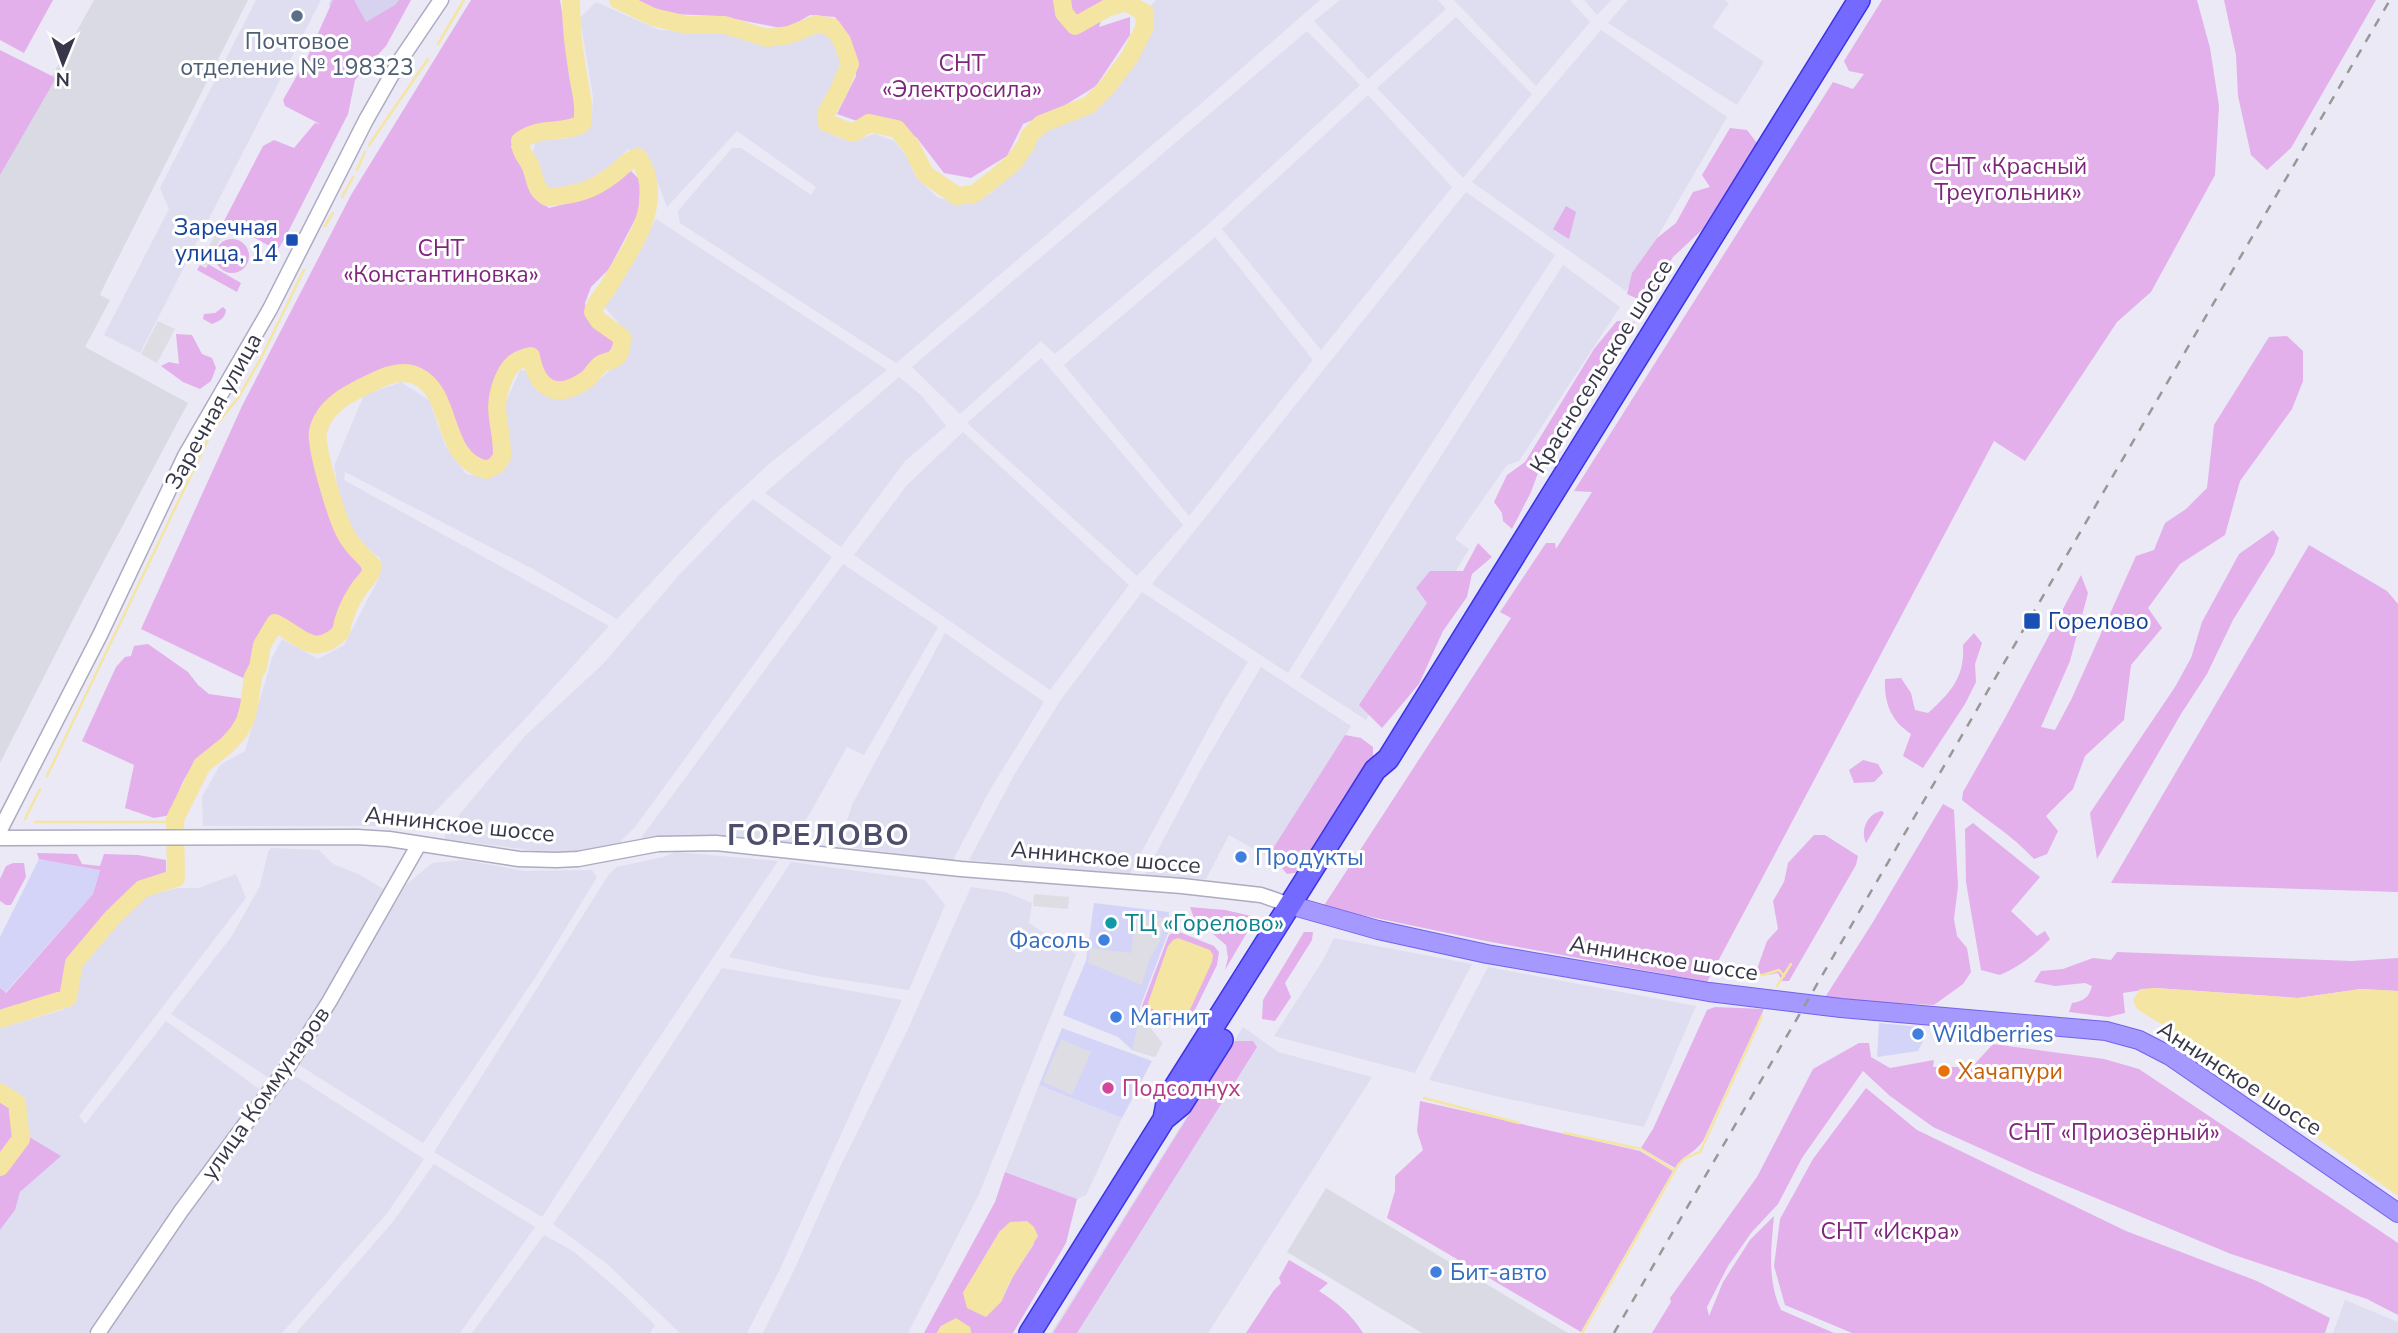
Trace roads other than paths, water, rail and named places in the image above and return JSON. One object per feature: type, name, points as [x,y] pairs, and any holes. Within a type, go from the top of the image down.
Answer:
[{"type":"highway","name":"Красносельское шоссе","points":[[1030,1333],[1164,1119],[1168,1098],[1296,907],[1375,770],[1388,759],[1859,0]]},
{"type":"main road","name":"Аннинское шоссе","points":[[1296,907],[1378,930],[1487,954],[1702,990],[1841,1008],[2106,1031],[2139,1040],[2170,1056],[2398,1213]]},
{"type":"street","name":"Заречная улица","points":[[0,830],[100,635],[185,456],[270,309],[366,120],[399,62],[441,0]]},
{"type":"street","name":"Аннинское шоссе","points":[[0,838],[357,837],[519,859],[556,860],[578,859],[658,844],[716,843],[968,870],[1261,895],[1296,907]]},
{"type":"street","name":"улица Коммунаров","points":[[99,1333],[181,1211],[283,1073],[330,1002],[419,844]]},
{"type":"waterway","points":[[438,44],[464,0]]},
{"type":"waterway","points":[[0,1019],[68,998],[74,963],[112,918],[142,889],[176,878],[175,819],[202,765],[227,745],[245,721],[262,645],[275,623],[300,639],[315,644],[323,644],[341,632],[350,605],[373,566],[348,538],[333,502],[324,468],[318,431],[332,407],[382,378],[400,373],[417,376],[429,385],[437,397],[461,453],[472,464],[487,470],[496,465],[502,457],[497,410],[499,391],[514,363],[531,356],[543,384],[557,390],[576,386],[586,380],[602,363],[611,361],[620,353],[622,337],[599,321],[593,312],[644,222],[649,190],[646,173],[638,157],[591,188],[547,197],[538,187],[520,141],[543,131],[582,124],[583,103],[573,42],[571,0]]},
{"type":"waterway","points":[[618,0],[653,17],[687,25],[725,25],[767,38],[789,35],[816,24],[832,27],[842,41],[850,64],[826,113],[827,123],[853,133],[869,123],[897,129],[911,146],[925,174],[957,196],[974,194],[1014,162],[1029,136],[1041,124],[1089,105],[1129,58],[1144,29],[1145,13],[1126,2],[1107,8],[1075,26],[1064,13],[1062,0]]},
{"type":"waterway","points":[[369,145],[428,59]]},
{"type":"waterway","points":[[357,170],[365,152]]},
{"type":"waterway","points":[[342,197],[353,177]]},
{"type":"waterway","points":[[325,226],[333,213]]},
{"type":"waterway","points":[[47,776],[213,429],[238,398],[260,360],[304,270]]},
{"type":"waterway","points":[[25,819],[40,789]]},
{"type":"waterway","points":[[35,822],[176,822]]},
{"type":"waterway","points":[[1777,986],[1791,964]]},
{"type":"waterway","points":[[1712,969],[1715,967],[1722,971],[1728,969],[1744,973]]},
{"type":"waterway","points":[[1754,975],[1779,970],[1784,976]]},
{"type":"waterway","points":[[1582,1333],[1678,1165],[1685,1158],[1700,1152],[1762,1016]]},
{"type":"waterway","points":[[0,1092],[17,1103],[21,1139],[0,1167]]},
{"type":"waterway","points":[[1424,1098],[1519,1123]]},
{"type":"waterway","points":[[1565,1133],[1641,1149],[1675,1171]]},
{"type":"railway","points":[[1614,1333],[2390,0]]},
{"type":"place","name":"Почтовое отделение № 198323","points":[[297,16]]},
{"type":"place","name":"Заречная улица, 14","points":[[292,240]]},
{"type":"place","name":"Горелово","points":[[2032,621]]},
{"type":"place","name":"Продукты","points":[[1241,857]]},
{"type":"place","name":"ТЦ «Горелово»","points":[[1111,923]]},
{"type":"place","name":"Фасоль","points":[[1104,940]]},
{"type":"place","name":"Магнит","points":[[1116,1017]]},
{"type":"place","name":"Wildberries","points":[[1918,1034]]},
{"type":"place","name":"Хачапури","points":[[1944,1071]]},
{"type":"place","name":"Подсолнух","points":[[1108,1088]]},
{"type":"place","name":"Бит-авто","points":[[1436,1272]]},
{"type":"district","name":"ГОРЕЛОВО","points":[[819,835]]},
{"type":"park label","name":"СНТ «Электросила»","points":[[962,76]]},
{"type":"park label","name":"СНТ «Красный Треугольник»","points":[[2008,179]]},
{"type":"park label","name":"СНТ «Константиновка»","points":[[441,261]]},
{"type":"park label","name":"СНТ «Приозёрный»","points":[[2114,1132]]},
{"type":"park label","name":"СНТ «Искра»","points":[[1890,1231]]}]
